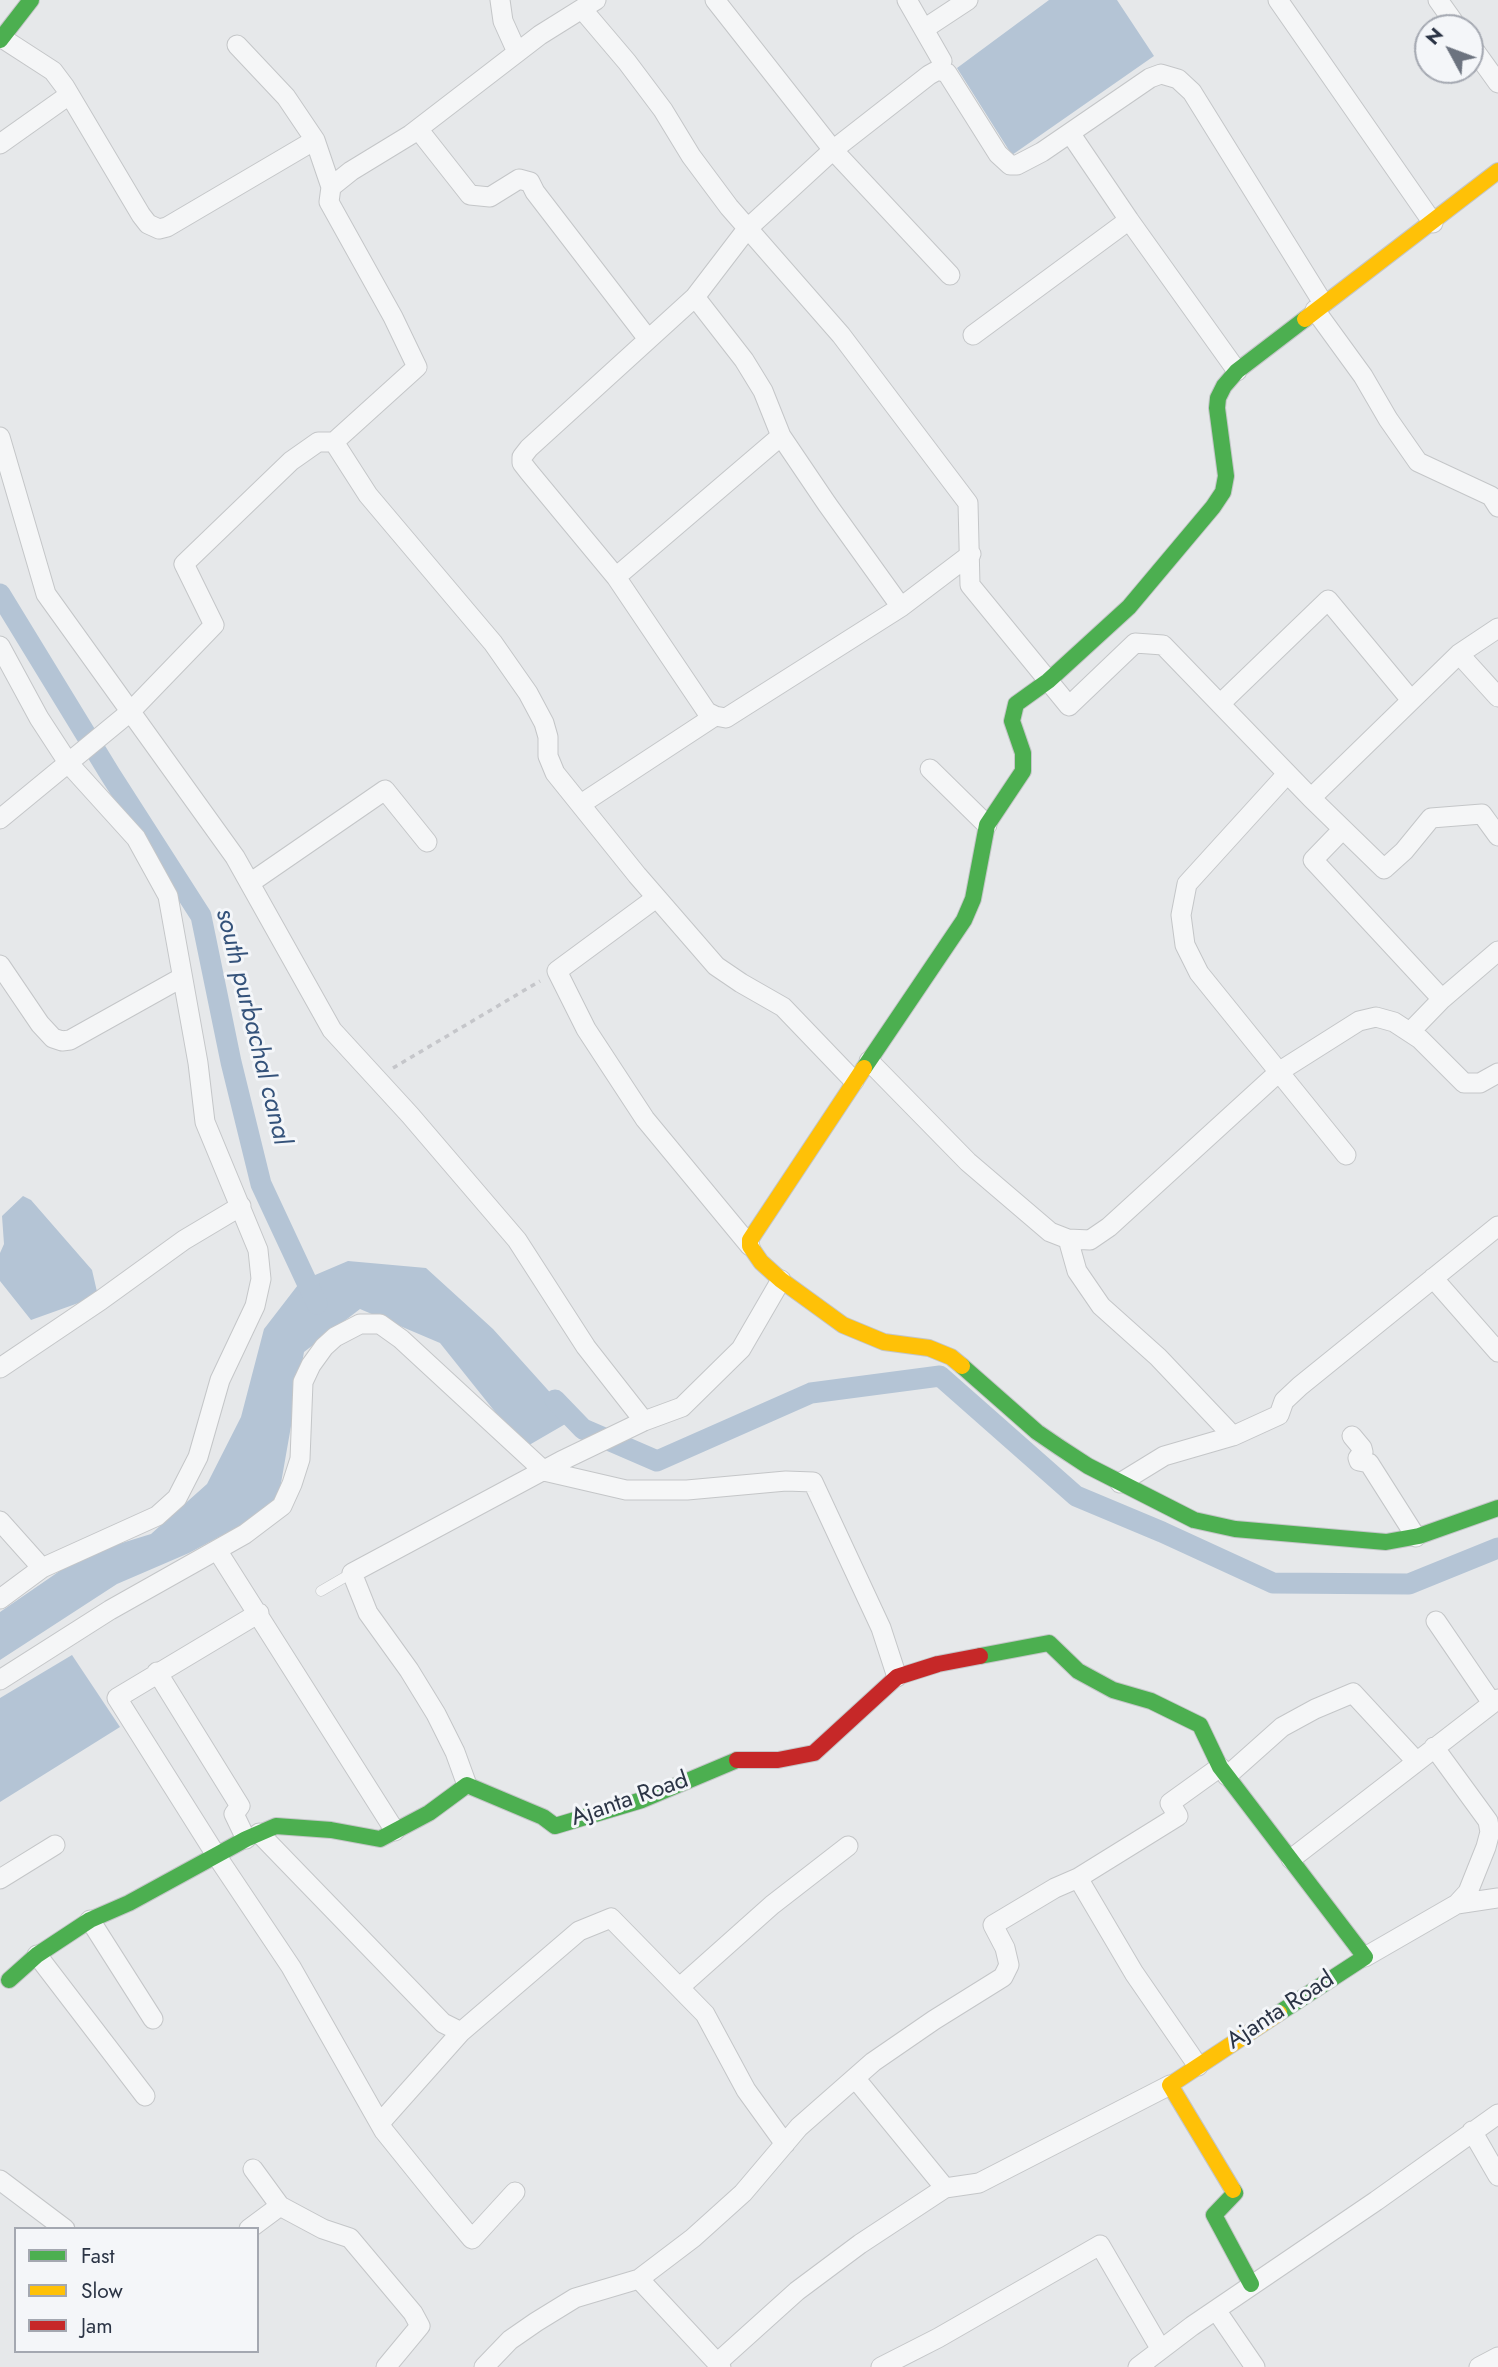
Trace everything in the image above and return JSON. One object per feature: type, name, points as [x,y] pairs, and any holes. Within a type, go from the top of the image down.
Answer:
[{"type":"street","points":[[31,0],[1,39],[53,71],[141,215],[159,229],[167,227],[314,140]]},
{"type":"street","points":[[500,0],[503,21],[517,52]]},
{"type":"street","points":[[715,0],[833,150],[950,275]]},
{"type":"street","points":[[906,0],[942,61]]},
{"type":"street","points":[[924,29],[968,0]]},
{"type":"street","points":[[1278,0],[1433,223]]},
{"type":"street","points":[[331,187],[418,129],[517,52],[589,4],[663,110],[691,156],[747,229],[841,335],[968,503],[970,585],[1069,706],[1135,643],[1163,645],[1287,774],[1384,869],[1404,851],[1431,818],[1482,814],[1498,836]]},
{"type":"street","points":[[0,819],[125,716],[214,625],[184,564],[248,499],[291,461],[318,442],[334,442],[417,367],[393,317],[329,202],[331,187],[314,140],[286,97],[237,45]]},
{"type":"street","points":[[1484,64],[1498,83]]},
{"type":"street","points":[[971,554],[901,607],[726,718],[715,716],[707,712],[616,577],[522,463],[524,453],[695,297],[747,229],[833,150],[938,70],[947,73],[998,154],[1010,165],[1017,165],[1042,152],[1150,78],[1161,74],[1178,79],[1192,92],[1319,307],[1388,419],[1418,462],[1491,496],[1498,507]]},
{"type":"street","points":[[0,144],[69,95]]},
{"type":"street","points":[[418,129],[470,195],[490,197],[519,178],[530,182],[534,192],[649,339]]},
{"type":"street","points":[[1070,133],[1237,371]]},
{"type":"street","points":[[750,1246],[750,1240],[854,1081],[964,920],[973,899],[987,825],[1023,771],[1023,752],[1012,721],[1016,704],[1048,681],[1129,607],[1223,492],[1226,476],[1218,398],[1237,371],[1498,171]]},
{"type":"street","points":[[972,335],[1129,220]]},
{"type":"street","points":[[695,297],[744,360],[762,391],[782,436],[827,505],[901,607]]},
{"type":"street","points":[[616,577],[782,436]]},
{"type":"street","points":[[0,437],[46,594],[125,716],[235,857],[332,1030],[517,1240],[586,1347],[644,1421]]},
{"type":"street","points":[[334,442],[368,495],[494,643],[528,692],[544,723],[548,737],[548,756],[555,773],[656,898],[716,966],[783,1007],[854,1081]]},
{"type":"street","points":[[1220,704],[1328,600],[1411,700]]},
{"type":"street","points":[[1311,798],[1459,654],[1498,628]]},
{"type":"street","points":[[0,646],[39,718],[136,838],[168,896],[205,1122],[258,1250],[261,1279],[255,1306],[220,1380],[198,1457],[177,1498],[157,1516],[42,1568],[0,1599]]},
{"type":"street","points":[[1459,654],[1498,697]]},
{"type":"street","points":[[581,804],[715,716]]},
{"type":"street","points":[[930,769],[987,825]]},
{"type":"street","points":[[1287,774],[1187,884],[1181,915],[1185,946],[1199,973],[1346,1155]]},
{"type":"street","points":[[250,883],[385,790],[427,842]]},
{"type":"street","points":[[1343,830],[1313,860],[1442,999]]},
{"type":"street","points":[[656,898],[557,971],[586,1029],[645,1119],[761,1262],[781,1280],[844,1325],[868,1337],[929,1348],[951,1357],[1037,1432],[1088,1466],[1195,1520],[1235,1530],[1386,1542],[1416,1537],[1498,1508]]},
{"type":"street","points":[[1410,1032],[1442,999],[1498,951]]},
{"type":"street","points":[[0,965],[40,1024],[53,1038],[62,1041],[88,1031],[181,978]]},
{"type":"street","points":[[869,1061],[983,1175],[1050,1232],[1068,1239],[1090,1240],[1109,1227],[1280,1071],[1359,1021],[1376,1017],[1394,1022],[1420,1039],[1464,1083],[1480,1083],[1498,1073]]},
{"type":"street","points":[[0,1368],[102,1300],[184,1240],[241,1206]]},
{"type":"street","points":[[1121,1483],[1164,1456],[1233,1436],[1279,1415],[1284,1401],[1300,1386],[1498,1226]]},
{"type":"street","points":[[1068,1239],[1077,1271],[1101,1306],[1158,1357],[1233,1436]]},
{"type":"street","points":[[1433,1278],[1498,1352]]},
{"type":"street","points":[[3,1981],[90,1920],[129,1903],[252,1836],[276,1826],[331,1830],[380,1839],[429,1813],[467,1785],[455,1752],[436,1714],[409,1670],[368,1613],[352,1573],[553,1466],[644,1421],[682,1407],[741,1349],[781,1280]]},
{"type":"street","points":[[0,1680],[110,1610],[245,1534],[282,1506],[300,1459],[303,1382],[324,1347],[335,1337],[360,1325],[380,1324],[553,1466],[626,1490],[687,1490],[786,1481],[813,1482],[881,1628],[897,1677]]},
{"type":"street","points":[[1352,1436],[1362,1448],[1359,1461],[1368,1463],[1416,1537]]},
{"type":"street","points":[[0,1521],[42,1568]]},
{"type":"street","points":[[217,1550],[395,1831]]},
{"type":"street","points":[[259,1613],[117,1698],[216,1855],[291,1967],[380,2123],[472,2239],[515,2192]]},
{"type":"street","points":[[1291,1859],[1495,1701],[1436,1621]]},
{"type":"street","name":"Ajanta Road","points":[[467,1785],[543,1816],[555,1826],[642,1800],[736,1760],[778,1760],[814,1753],[897,1677],[938,1664],[1049,1643],[1078,1671],[1103,1685],[1151,1701],[1200,1725],[1224,1772],[1365,1957]]},
{"type":"street","points":[[157,1672],[240,1806],[234,1814],[252,1836],[443,2023],[461,2032]]},
{"type":"street","points":[[484,2367],[510,2340],[575,2298],[639,2279],[693,2238],[743,2193],[799,2127],[873,2062],[933,2020],[1003,1977],[1009,1965],[1005,1948],[993,1925],[1055,1888],[1078,1878],[1178,1816],[1170,1802],[1224,1772],[1282,1727],[1353,1693],[1416,1761]]},
{"type":"street","name":"Ajanta Road","points":[[1170,2085],[1365,1957],[1457,1904],[1468,1892],[1490,1832],[1488,1821],[1434,1747]]},
{"type":"street","points":[[0,1879],[55,1845]]},
{"type":"street","points":[[680,1987],[772,1905],[848,1846]]},
{"type":"street","points":[[1078,1878],[1134,1973],[1198,2066]]},
{"type":"street","points":[[1457,1904],[1498,1898]]},
{"type":"street","points":[[380,2123],[461,2032],[579,1931],[611,1918],[705,2014],[746,2090],[785,2144]]},
{"type":"street","points":[[90,1920],[153,2019]]},
{"type":"street","points":[[37,1955],[145,2096]]},
{"type":"street","points":[[855,2078],[945,2188]]},
{"type":"street","points":[[639,2279],[719,2365],[797,2291],[860,2244],[945,2188],[979,2183],[1170,2085],[1235,2193],[1214,2215],[1251,2284]]},
{"type":"street","points":[[1138,2367],[1160,2348],[1251,2284],[1376,2202],[1498,2114]]},
{"type":"street","points":[[1472,2131],[1498,2176]]},
{"type":"street","points":[[253,2169],[280,2206],[323,2229],[350,2238],[413,2313],[420,2326],[386,2367]]},
{"type":"street","points":[[0,2180],[62,2227]]},
{"type":"street","points":[[252,2227],[280,2206]]},
{"type":"street","points":[[881,2367],[1100,2245],[1160,2348]]},
{"type":"street","points":[[1216,2310],[1255,2367]]},
{"type":"street","points":[[1479,2367],[1498,2357]]},
{"type":"lane","points":[[321,1591],[352,1573]]},
{"type":"path","points":[[376,1078],[557,971]]},
{"type":"water","points":[[1049,0],[1117,0],[1154,56],[1012,155],[957,68]]},
{"type":"water","points":[[23,1196],[31,1200],[92,1270],[98,1296],[31,1320],[0,1281],[0,1253],[4,1244],[2,1216]]},
{"type":"water","points":[[348,1261],[426,1268],[493,1329],[574,1419],[524,1448],[440,1343],[360,1309],[304,1352],[277,1506],[189,1553],[117,1584],[0,1660],[0,1612],[83,1555],[151,1534],[207,1484],[241,1417],[264,1329],[301,1281]]},
{"type":"water","points":[[72,1655],[120,1727],[0,1802],[0,1698]]},
{"type":"waterway","name":"south purbachal canal","points":[[0,594],[201,916],[231,1062],[261,1184],[317,1304]]},
{"type":"waterway","points":[[555,1400],[583,1429],[657,1461],[811,1393],[940,1376],[1076,1496],[1273,1583],[1409,1584],[1498,1548]]},
{"type":"traffic: fast","points":[[0,40],[31,0]]},
{"type":"traffic: fast","points":[[864,1068],[964,920],[973,899],[987,825],[1023,771],[1023,753],[1012,721],[1016,704],[1048,681],[1129,607],[1213,507],[1223,492],[1226,476],[1218,398],[1237,371],[1305,319]]},
{"type":"traffic: fast","points":[[962,1366],[1037,1432],[1059,1447],[1088,1466],[1194,1520],[1235,1529],[1386,1542],[1419,1536],[1498,1508]]},
{"type":"traffic: fast","points":[[980,1656],[1049,1643],[1078,1671],[1113,1690],[1151,1701],[1200,1725],[1220,1767],[1365,1957],[1279,2013]]},
{"type":"traffic: fast","points":[[9,1980],[37,1955],[90,1920],[129,1903],[246,1839],[276,1826],[331,1830],[380,1839],[429,1813],[467,1785],[543,1817],[555,1826],[642,1800],[737,1760]]},
{"type":"traffic: fast","points":[[1233,2190],[1235,2193],[1214,2215],[1251,2284]]},
{"type":"traffic: slow","points":[[1305,319],[1498,171]]},
{"type":"traffic: slow","points":[[864,1068],[750,1240],[750,1246],[761,1262],[781,1280],[843,1325],[884,1342],[929,1348],[951,1357],[962,1366]]},
{"type":"traffic: slow","points":[[1233,2190],[1170,2085],[1279,2013]]},
{"type":"traffic: jam","points":[[737,1760],[778,1760],[814,1753],[897,1677],[938,1664],[980,1656]]}]
